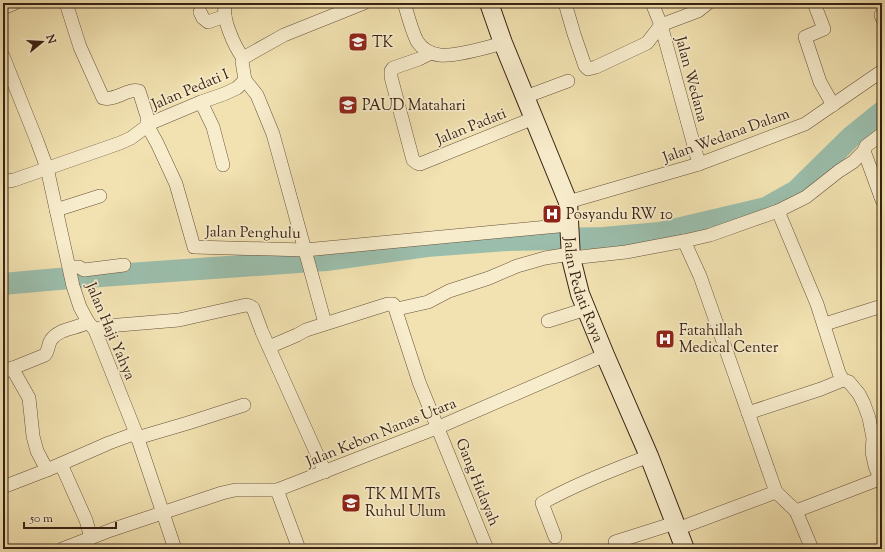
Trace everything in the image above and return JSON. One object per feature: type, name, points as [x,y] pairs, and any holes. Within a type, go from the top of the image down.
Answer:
[{"type":"street","points":[[3,8],[15,3]]},
{"type":"street","name":"Jalan Penghulu","points":[[66,3],[80,47],[103,98],[110,99],[134,90],[138,90],[147,116],[147,125],[176,184],[194,247],[307,258],[569,226]]},
{"type":"street","name":"Jalan Pedati I","points":[[3,182],[14,180],[120,143],[131,138],[147,125],[237,88],[245,80],[242,61],[243,58],[284,35],[339,8],[364,3]]},
{"type":"street","points":[[404,3],[418,41],[424,49],[431,53],[441,56],[456,54],[503,43]]},
{"type":"street","name":"Jalan Pedati Raya","points":[[490,3],[503,43],[568,202],[570,254],[580,294],[649,456],[685,549]]},
{"type":"street","points":[[565,3],[585,66],[588,69],[596,67],[647,43],[661,25],[698,11],[708,3]]},
{"type":"street","name":"Jalan Wedana","points":[[654,3],[699,164]]},
{"type":"street","points":[[814,3],[824,30],[805,37],[820,82],[833,105]]},
{"type":"street","points":[[200,12],[202,18],[208,22],[225,9],[228,28],[238,51],[243,58]]},
{"type":"street","name":"Jalan Padati","points":[[431,53],[393,68],[391,71],[391,77],[413,160],[417,163],[420,164],[534,118]]},
{"type":"street","name":"Jalan Haji Yahya","points":[[3,56],[47,168],[73,286],[80,307],[92,326],[137,436],[175,549]]},
{"type":"street","name":"Jalan Wedana Dalam","points":[[568,202],[699,164],[805,124],[882,71]]},
{"type":"street","points":[[245,80],[257,95],[273,134],[325,323]]},
{"type":"street","points":[[525,97],[568,81]]},
{"type":"street","points":[[201,102],[213,127],[223,165]]},
{"type":"street","points":[[269,347],[325,323],[390,304],[394,305],[397,309],[428,302],[449,291],[489,278],[517,266],[545,258],[570,254],[626,252],[710,235],[778,211],[806,197],[853,162],[864,151],[866,146],[882,134]]},
{"type":"street","points":[[864,151],[882,200]]},
{"type":"street","points":[[56,210],[100,196]]},
{"type":"street","points":[[778,211],[825,324],[839,373],[843,380],[849,382],[859,394],[864,404],[869,418],[873,438],[872,452],[881,481],[796,511]]},
{"type":"street","points":[[684,241],[700,276],[776,492],[796,511],[812,549]]},
{"type":"street","points":[[70,268],[79,267],[84,270],[124,265]]},
{"type":"street","points":[[47,470],[33,436],[29,398],[7,370],[45,355],[51,340],[58,334],[81,326],[107,326],[179,320],[246,305],[253,308],[262,332],[324,472]]},
{"type":"street","points":[[825,324],[882,306]]},
{"type":"street","name":"Gang Hidayah","points":[[397,309],[419,382],[439,427],[487,549]]},
{"type":"street","points":[[548,321],[586,309]]},
{"type":"street","name":"Jalan Kebon Nanas Utara","points":[[62,549],[76,546],[91,538],[162,513],[235,490],[277,490],[439,427],[605,355]]},
{"type":"street","points":[[748,413],[821,390],[843,380]]},
{"type":"street","points":[[3,487],[47,470],[108,443],[188,424],[244,405]]},
{"type":"street","points":[[555,537],[542,503],[583,482],[649,456]]},
{"type":"street","points":[[61,464],[86,520],[91,538]]},
{"type":"street","points":[[277,490],[299,549]]},
{"type":"street","points":[[616,542],[676,526],[776,492]]},
{"type":"waterway","points":[[3,284],[326,260],[427,246],[507,240],[603,238],[660,233],[766,208],[796,191],[851,137],[882,112]]},
{"type":"place","name":"TK","points":[[358,42]]},
{"type":"place","name":"PAUD Matahari","points":[[348,105]]},
{"type":"place","name":"Posyandu RW 10","points":[[552,214]]},
{"type":"place","name":"Fatahillah Medical Center","points":[[665,339]]},
{"type":"place","name":"TK MI MTs Ruhul Ulum","points":[[351,503]]}]
